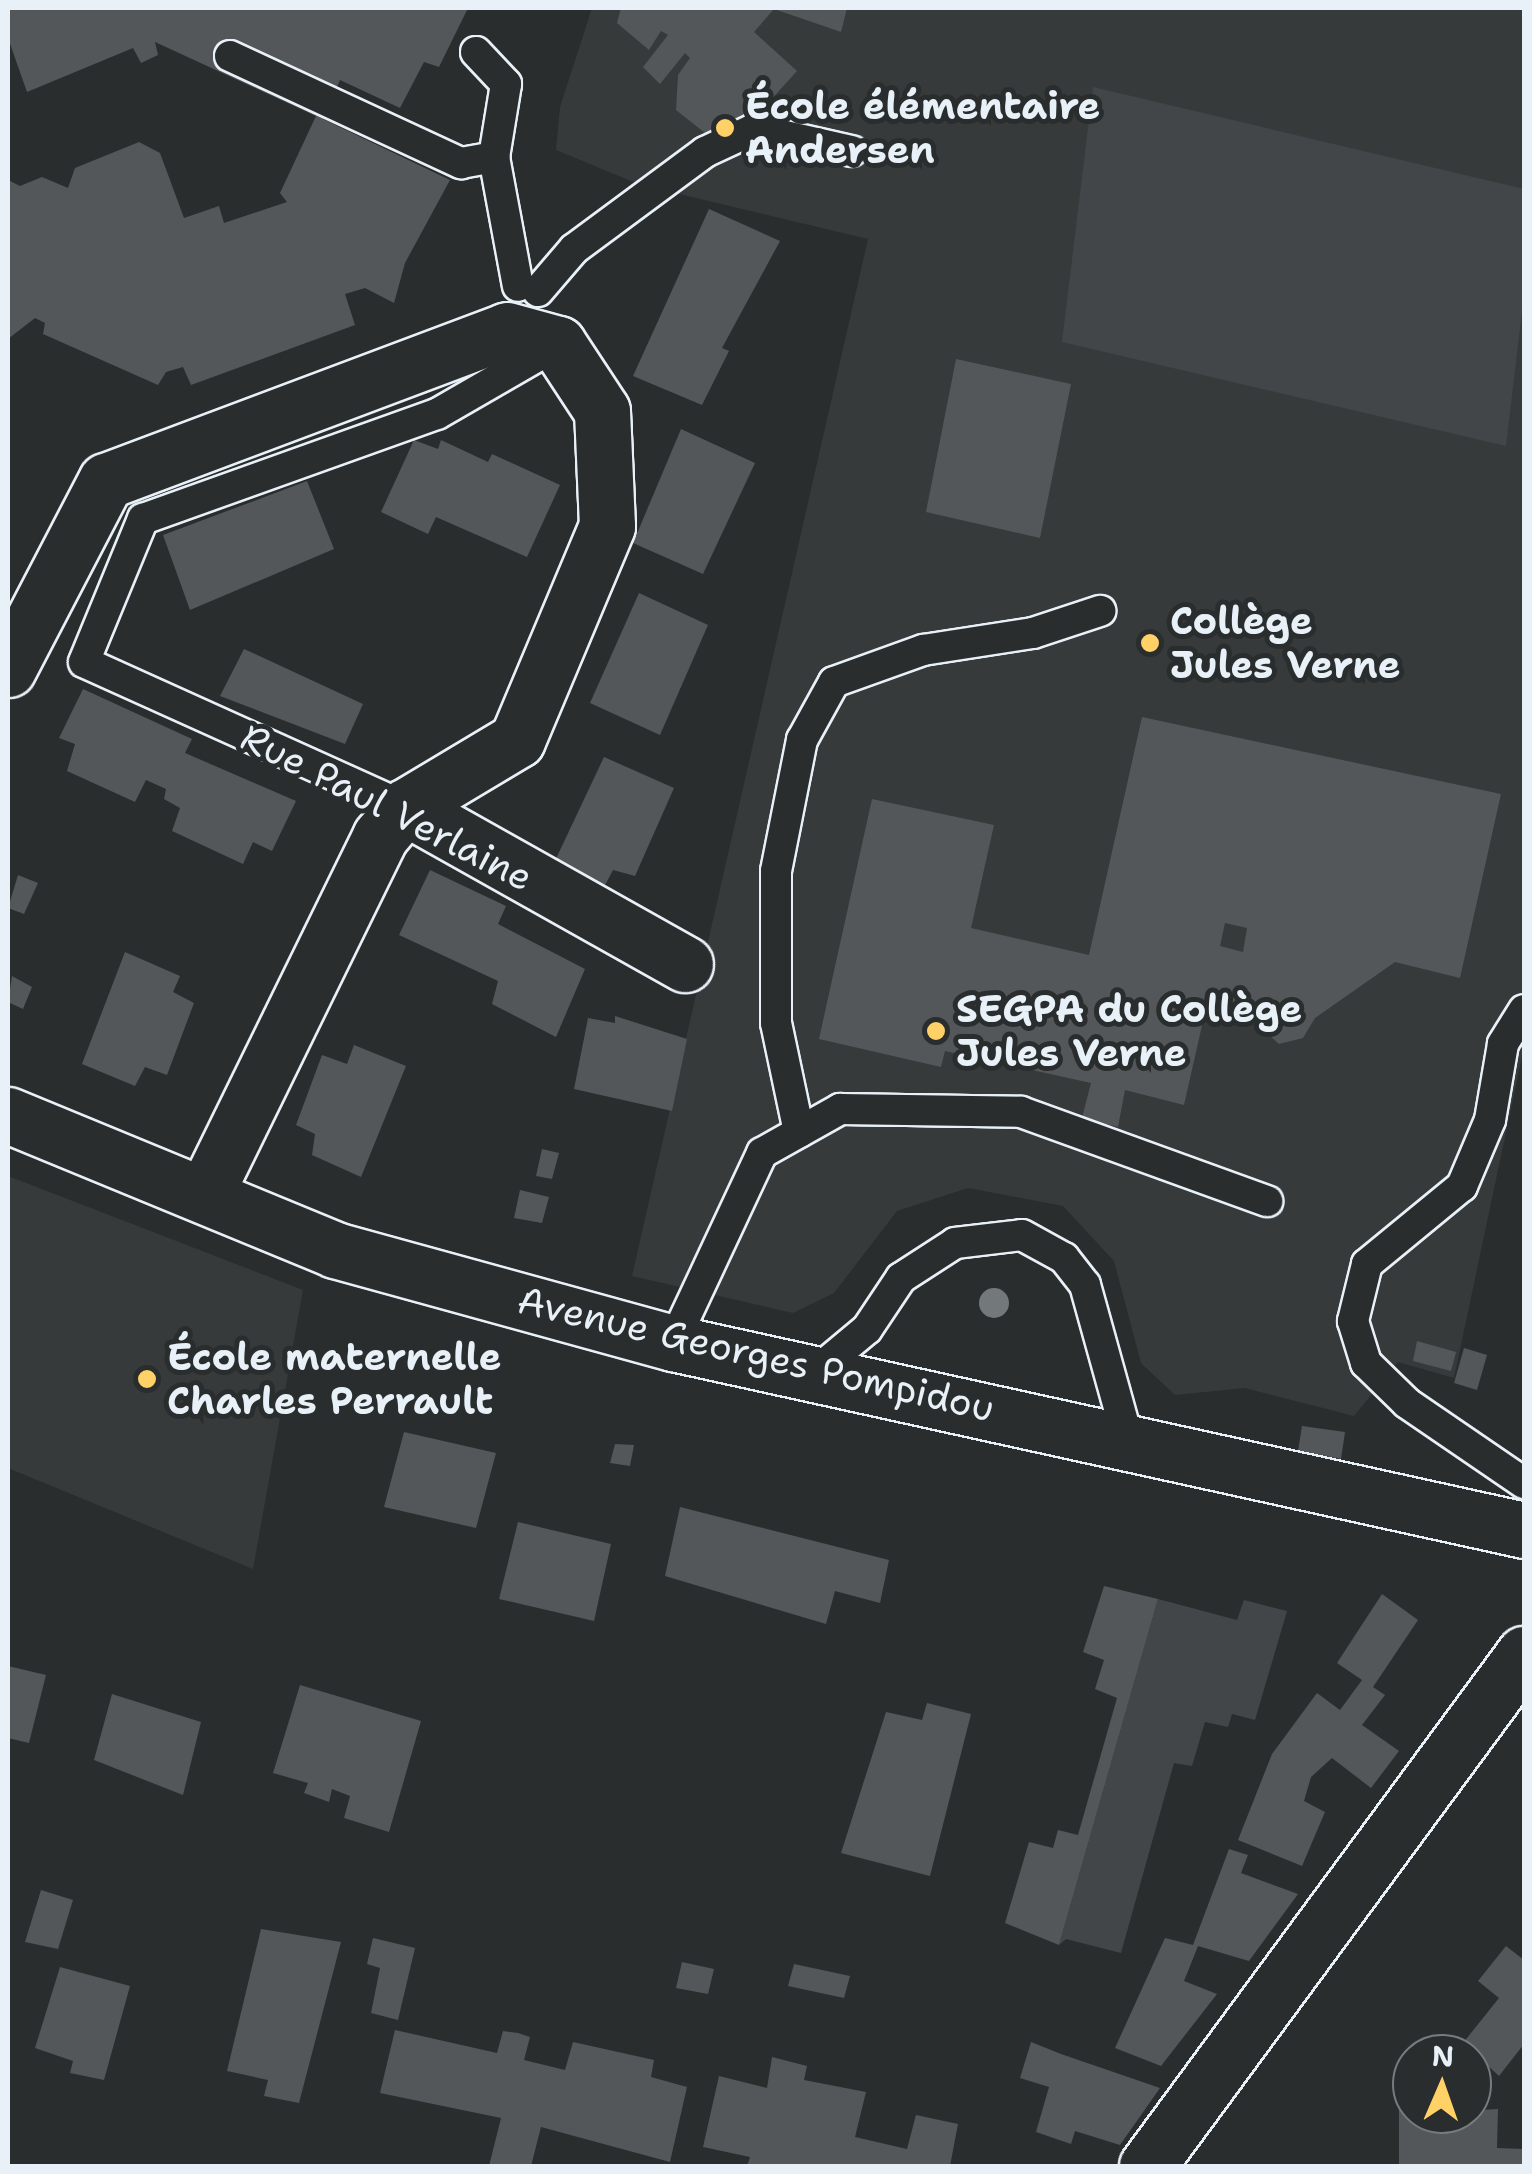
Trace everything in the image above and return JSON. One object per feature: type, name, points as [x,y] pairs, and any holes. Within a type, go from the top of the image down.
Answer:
[{"type":"street","points":[[8,669],[106,481],[416,360],[507,330],[558,344],[602,411],[607,526],[517,740],[406,808],[380,837],[205,1194]]},
{"type":"street","name":"Rue Paul Verlaine","points":[[406,808],[685,964]]},
{"type":"street","name":"Avenue Georges Pompidou","points":[[8,1115],[335,1250],[673,1343],[820,1369],[1524,1530]]},
{"type":"street","points":[[1147,2166],[1524,1654]]},
{"type":"lane","points":[[476,52],[506,84],[494,158],[528,288],[574,248],[706,152],[754,129],[852,151]]},
{"type":"lane","points":[[230,56],[461,163],[494,158]]},
{"type":"lane","name":"Rue Paul Verlaine","points":[[406,808],[84,662],[144,519],[437,414],[558,344]]},
{"type":"lane","points":[[799,1132],[776,1023],[776,871],[802,740],[834,682],[923,650],[1033,634],[1100,611]]},
{"type":"lane","points":[[1524,1010],[1503,1044],[1490,1120],[1462,1186],[1367,1264],[1353,1321],[1366,1362],[1407,1403],[1524,1483]]},
{"type":"lane","points":[[673,1343],[762,1153],[840,1109],[1021,1112],[1266,1200]]},
{"type":"lane","points":[[820,1369],[867,1329],[902,1278],[955,1242],[1022,1235],[1064,1258],[1085,1284],[1128,1440]]},
{"type":"shaded area","name":"Collège Jules Verne","points":[[592,8],[1524,8],[1524,1047],[1454,1378],[1398,1362],[1354,1416],[1245,1388],[1175,1395],[1141,1363],[1114,1261],[1063,1206],[968,1188],[897,1211],[834,1293],[793,1313],[632,1276],[868,239],[638,184],[556,150],[560,107]]},
{"type":"shaded area","points":[[1093,87],[1524,189],[1524,294],[1506,446],[1062,342]]},
{"type":"shaded area","name":"École maternelle Charles Perrault","points":[[8,1176],[303,1290],[253,1569],[8,1468]]},
{"type":"shaded area","points":[[1158,1599],[1237,1620],[1244,1600],[1287,1611],[1255,1720],[1232,1714],[1228,1727],[1205,1722],[1192,1766],[1174,1763],[1121,1953],[1066,1939],[1059,1945]]},
{"type":"building","points":[[8,8],[468,8],[439,67],[424,62],[400,108],[340,80],[323,119],[450,180],[405,263],[394,303],[365,288],[345,294],[355,325],[191,385],[183,367],[166,372],[158,385],[43,334],[45,323],[35,318],[8,339],[8,180],[20,186],[42,177],[68,188],[75,168],[139,142],[160,153],[184,218],[219,206],[224,223],[287,202],[280,193],[316,116],[155,42],[158,55],[141,63],[133,48],[27,92],[8,38]]},
{"type":"building","points":[[621,8],[847,8],[841,32],[774,9],[754,32],[797,71],[748,125],[710,137],[676,110],[678,75],[690,58],[685,53],[660,84],[643,67],[668,35],[661,31],[649,50],[617,23]]},
{"type":"building","points":[[709,209],[780,241],[722,348],[729,351],[702,405],[633,376]]},
{"type":"building","points":[[956,359],[1071,384],[1040,538],[926,512]]},
{"type":"building","points":[[681,429],[755,463],[703,574],[633,543]]},
{"type":"building","points":[[414,440],[438,449],[441,440],[488,462],[492,454],[560,485],[527,557],[436,517],[428,534],[381,512]]},
{"type":"building","points":[[307,481],[334,549],[190,610],[163,535]]},
{"type":"building","points":[[639,593],[708,625],[660,735],[590,703]]},
{"type":"building","points":[[244,649],[363,704],[345,744],[220,696]]},
{"type":"building","points":[[83,689],[192,739],[185,753],[296,801],[272,851],[253,842],[243,864],[172,831],[180,808],[164,799],[166,789],[146,780],[135,802],[67,771],[75,744],[59,738]]},
{"type":"building","points":[[1142,717],[1501,794],[1460,978],[1395,962],[1315,1018],[1303,1038],[1279,1044],[1249,1017],[1229,1015],[1230,1002],[1208,999],[1184,1105],[1125,1090],[1118,1127],[1082,1118],[1091,1083],[945,1051],[941,1067],[819,1039],[872,799],[994,825],[971,928],[1089,955]],"holes":[[[1225,923],[1247,928],[1243,952],[1220,946]]]},
{"type":"building","points":[[604,757],[674,788],[635,876],[613,870],[604,887],[553,865]]},
{"type":"building","points":[[430,870],[506,906],[498,924],[585,969],[556,1037],[492,1004],[498,981],[399,935]]},
{"type":"building","points":[[18,875],[38,883],[24,914],[8,908]]},
{"type":"building","points":[[125,952],[180,976],[173,992],[194,1003],[167,1075],[145,1067],[135,1086],[82,1064]]},
{"type":"building","points":[[12,976],[32,987],[23,1009],[8,1002]]},
{"type":"building","points":[[615,1016],[687,1039],[672,1111],[574,1089],[588,1018],[615,1023]]},
{"type":"building","points":[[354,1045],[406,1066],[361,1177],[312,1155],[315,1134],[296,1125],[322,1055],[347,1064]]},
{"type":"building","points":[[542,1149],[559,1153],[552,1179],[536,1176]]},
{"type":"building","points":[[520,1190],[549,1197],[542,1223],[514,1218]]},
{"type":"building","points":[[1417,1341],[1456,1352],[1451,1371],[1413,1361]]},
{"type":"building","points":[[1464,1348],[1487,1355],[1477,1390],[1454,1383]]},
{"type":"building","points":[[1302,1426],[1345,1432],[1341,1459],[1298,1451]]},
{"type":"building","points":[[404,1432],[496,1453],[476,1528],[384,1507]]},
{"type":"building","points":[[615,1444],[634,1445],[630,1466],[610,1463]]},
{"type":"building","points":[[680,1507],[889,1560],[880,1603],[835,1591],[826,1624],[665,1576]]},
{"type":"building","points":[[518,1522],[611,1544],[594,1621],[499,1599]]},
{"type":"building","points":[[1104,1586],[1158,1599],[1059,1945],[1005,1923],[1029,1842],[1053,1848],[1058,1830],[1078,1835],[1117,1698],[1095,1689],[1104,1660],[1083,1652]]},
{"type":"building","points":[[1382,1594],[1418,1620],[1373,1687],[1385,1695],[1362,1725],[1399,1751],[1371,1788],[1332,1758],[1311,1777],[1304,1801],[1325,1812],[1302,1866],[1238,1840],[1272,1754],[1317,1693],[1340,1710],[1362,1680],[1337,1663]]},
{"type":"building","points":[[8,1666],[46,1675],[29,1743],[8,1738]]},
{"type":"building","points":[[300,1685],[421,1721],[389,1832],[344,1818],[350,1796],[332,1789],[329,1802],[304,1793],[308,1783],[273,1773]]},
{"type":"building","points":[[112,1694],[201,1722],[183,1795],[94,1760]]},
{"type":"building","points":[[927,1703],[971,1714],[930,1876],[841,1853],[886,1712],[922,1720]]},
{"type":"building","points":[[1229,1849],[1248,1855],[1241,1873],[1298,1894],[1249,1961],[1198,1946],[1184,1981],[1217,1994],[1161,2066],[1115,2048],[1165,1938],[1193,1945]]},
{"type":"building","points":[[41,1890],[73,1900],[58,1949],[25,1942]]},
{"type":"building","points":[[261,1929],[341,1942],[299,2103],[264,2096],[268,2080],[227,2071]]},
{"type":"building","points":[[373,1938],[415,1948],[398,2020],[371,2013],[380,1968],[367,1964]]},
{"type":"building","points":[[1506,1946],[1524,1960],[1524,2044],[1499,2076],[1492,2070],[1492,2034],[1470,2034],[1499,1998],[1478,1981]]},
{"type":"building","points":[[682,1962],[714,1969],[708,1994],[676,1988]]},
{"type":"building","points":[[794,1964],[850,1976],[844,1998],[788,1986]]},
{"type":"building","points":[[60,1967],[130,1986],[104,2080],[70,2073],[73,2061],[35,2048]]},
{"type":"building","points":[[395,2030],[497,2053],[503,2031],[518,2033],[530,2037],[524,2060],[565,2070],[573,2042],[654,2060],[651,2077],[687,2087],[670,2162],[541,2127],[531,2166],[489,2166],[501,2118],[380,2093]]},
{"type":"building","points":[[1031,2042],[1160,2088],[1120,2145],[1075,2131],[1071,2144],[1036,2132],[1049,2087],[1020,2078]]},
{"type":"building","points":[[772,2057],[807,2066],[804,2080],[866,2092],[855,2137],[907,2149],[916,2115],[958,2124],[950,2166],[747,2166],[750,2157],[703,2147],[719,2076],[767,2088]]},
{"type":"building","points":[[1492,2109],[1498,2109],[1497,2148],[1523,2149],[1523,2166],[1399,2166],[1399,2134],[1492,2134]]},
{"type":"place","name":"École élémentaire Andersen","points":[[725,128]]},
{"type":"place","name":"Collège Jules Verne","points":[[1150,643]]},
{"type":"place","name":"SEGPA du Collège Jules Verne","points":[[936,1031]]},
{"type":"place","name":"École maternelle Charles Perrault","points":[[147,1379]]}]
